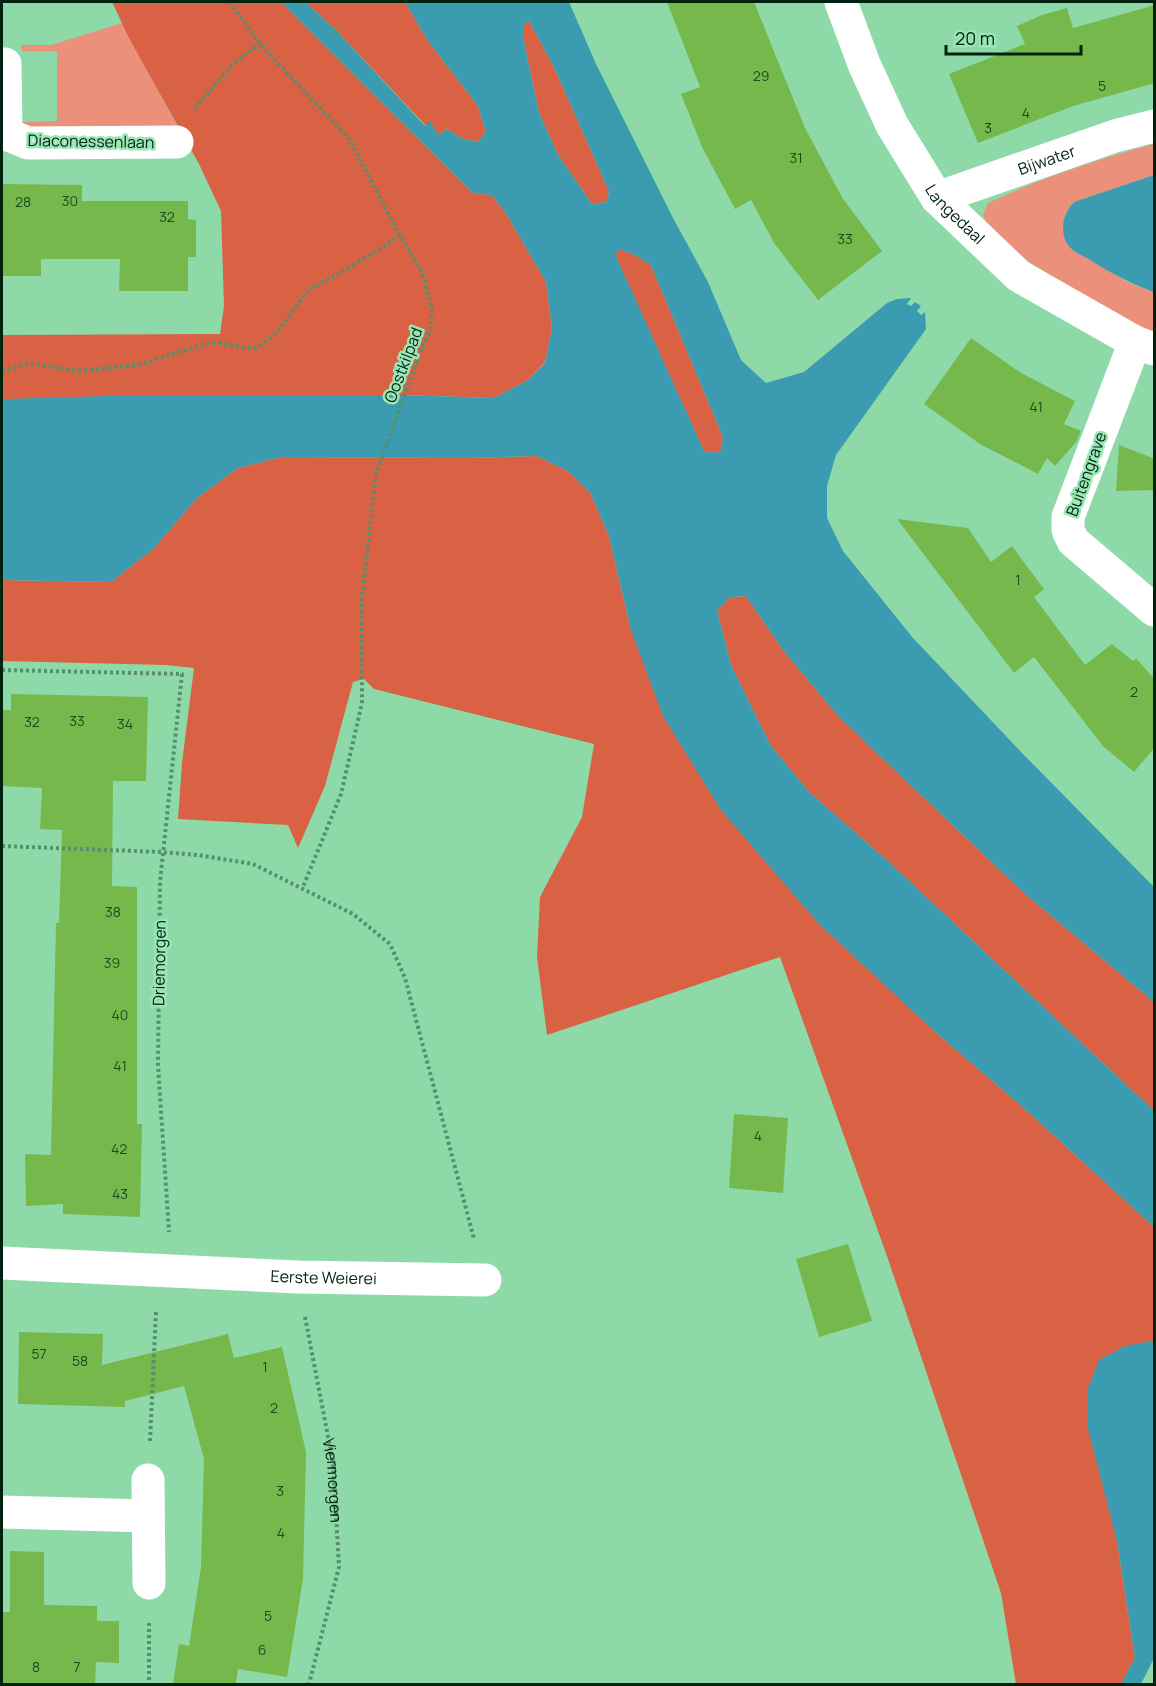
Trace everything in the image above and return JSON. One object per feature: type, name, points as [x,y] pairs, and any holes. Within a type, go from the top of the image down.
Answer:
[{"type":"street","name":"Langedaal","points":[[841,2],[864,64],[892,125],[937,198],[1019,276],[1145,345]]},
{"type":"street","name":"Diaconessenlaan","points":[[2,64],[5,64],[4,134],[28,143],[177,142]]},
{"type":"street","name":"Bijwater","points":[[937,198],[1115,136],[1155,126]]},
{"type":"street","name":"Buitengrave","points":[[1145,345],[1068,517],[1068,530],[1073,541],[1155,610]]},
{"type":"street","points":[[2,1263],[163,1271]]},
{"type":"street","name":"Eerste Weierei","points":[[163,1271],[298,1277],[485,1280]]},
{"type":"street","points":[[148,1480],[148,1583]]},
{"type":"street","points":[[2,1512],[148,1516]]},
{"type":"path","name":"Oostkilpad","points":[[230,2],[260,44],[350,140],[400,236],[422,272],[432,310],[431,328],[376,474],[362,598],[362,703],[341,794],[303,887]]},
{"type":"path","points":[[177,142],[191,112],[234,63],[260,44]]},
{"type":"path","points":[[2,370],[28,363],[79,371],[137,365],[212,342],[253,349],[274,336],[309,289],[342,272],[400,236]]},
{"type":"path","name":"Driemorgen","points":[[2,670],[182,674],[162,852],[158,1065],[169,1234],[157,1303],[148,1480]]},
{"type":"path","points":[[2,846],[162,852],[253,864],[353,914],[390,944],[405,978],[485,1280]]},
{"type":"path","name":"Viermorgen","points":[[298,1277],[333,1462],[339,1567],[309,1684]]},
{"type":"path","points":[[148,1583],[149,1684]]},
{"type":"shaded area","points":[[112,2],[281,2],[473,193],[492,195],[507,215],[546,282],[552,328],[545,362],[528,380],[494,398],[399,395],[7,399],[2,401],[2,335],[220,334],[224,306],[221,211],[199,164],[129,38]]},
{"type":"shaded area","points":[[305,2],[405,2],[428,41],[478,106],[486,132],[478,142],[461,138],[447,129],[438,135],[426,126],[335,29]]},
{"type":"shaded area","points":[[529,21],[553,65],[609,191],[607,202],[592,204],[558,155],[539,113],[523,37],[523,25]]},
{"type":"shaded area","points":[[122,23],[179,129],[22,129],[23,122],[57,121],[57,51],[22,51],[21,45],[51,45]]},
{"type":"shaded area","points":[[1154,144],[1154,175],[1074,202],[1066,213],[1064,234],[1125,281],[1154,292],[1154,332],[1130,325],[1023,258],[986,222],[983,215],[988,203],[1028,185]]},
{"type":"shaded area","points":[[620,249],[651,265],[723,437],[721,450],[716,453],[704,451],[614,254]]},
{"type":"shaded area","points":[[537,456],[568,471],[590,492],[609,536],[631,630],[933,1030],[1026,1110],[1154,1227],[1154,1342],[1151,1341],[1117,1541],[1135,1658],[1121,1684],[1016,1684],[1001,1593],[888,1259],[780,957],[547,1035],[537,957],[540,897],[582,817],[594,744],[374,689],[364,679],[353,682],[325,786],[298,848],[288,825],[178,819],[182,763],[194,668],[166,665],[2,661],[2,580],[111,582],[153,549],[197,498],[238,468],[281,457]]},
{"type":"shaded area","points":[[746,596],[783,650],[839,717],[1024,893],[1154,1002],[1154,1111],[890,863],[809,792],[771,746],[731,665],[717,610],[730,597]]},
{"type":"water","points":[[281,2],[305,2],[335,29],[425,126],[430,121],[438,135],[447,129],[461,138],[478,142],[486,132],[478,106],[428,41],[405,2],[569,2],[596,64],[673,218],[708,282],[741,360],[766,383],[804,372],[887,303],[897,299],[911,298],[907,304],[911,306],[915,302],[921,306],[917,311],[921,315],[925,312],[926,329],[836,455],[827,486],[827,518],[843,551],[913,638],[1154,887],[1154,1002],[1024,893],[839,717],[783,650],[746,596],[730,597],[717,610],[731,665],[771,746],[809,792],[890,863],[1154,1111],[1154,1227],[1026,1110],[933,1030],[819,924],[721,810],[663,716],[631,630],[609,536],[590,492],[568,471],[537,456],[281,457],[238,468],[197,498],[153,549],[111,582],[2,580],[2,401],[7,399],[139,395],[399,395],[494,398],[528,380],[545,363],[552,328],[546,282],[507,215],[492,195],[473,193]],"holes":[[[529,21],[553,65],[609,191],[607,202],[592,204],[558,155],[539,113],[523,37],[523,25]],[[620,249],[651,265],[723,437],[721,450],[716,453],[704,451],[615,254]]]},
{"type":"water","points":[[1154,175],[1154,292],[1120,277],[1074,251],[1065,240],[1063,228],[1065,217],[1074,202]]},
{"type":"water","points":[[1154,1342],[1154,1658],[1141,1684],[1121,1684],[1135,1658],[1117,1541],[1087,1425],[1087,1391],[1099,1360],[1125,1346]]},
{"type":"building","points":[[667,2],[754,2],[805,128],[843,199],[882,251],[818,300],[774,243],[751,200],[735,209],[702,147],[681,94],[700,87]]},
{"type":"building","points":[[1155,5],[1155,83],[1073,106],[978,143],[949,74],[1025,44],[1017,26],[1042,15],[1067,8],[1073,28]]},
{"type":"building","points":[[2,184],[82,185],[82,201],[188,201],[188,219],[196,220],[196,257],[188,257],[188,291],[119,291],[120,259],[41,259],[41,276],[2,276]]},
{"type":"building","points":[[971,338],[1021,373],[1075,401],[1064,424],[1081,431],[1077,441],[1055,466],[1047,458],[1038,474],[980,444],[924,404]]},
{"type":"building","points":[[1119,445],[1155,459],[1155,490],[1116,491]]},
{"type":"building","points":[[897,519],[968,528],[991,562],[1012,546],[1044,589],[1034,597],[1085,665],[1112,644],[1133,661],[1136,658],[1155,680],[1155,747],[1134,772],[1103,746],[1034,657],[1014,673]]},
{"type":"building","points":[[11,694],[148,697],[146,781],[113,781],[112,886],[137,887],[137,1124],[142,1124],[140,1217],[63,1214],[63,1204],[26,1206],[25,1154],[51,1155],[56,923],[59,923],[62,830],[40,829],[42,788],[2,786],[2,710],[11,710]]},
{"type":"building","points":[[734,1114],[788,1118],[783,1193],[729,1188]]},
{"type":"building","points":[[848,1244],[872,1321],[819,1337],[796,1259]]},
{"type":"building","points":[[19,1332],[103,1334],[102,1365],[228,1334],[234,1358],[282,1347],[306,1452],[303,1579],[287,1677],[238,1669],[236,1684],[173,1684],[179,1644],[189,1646],[201,1567],[204,1459],[184,1386],[125,1401],[125,1407],[18,1404]]},
{"type":"building","points":[[10,1551],[44,1552],[44,1605],[97,1606],[97,1621],[119,1621],[119,1663],[96,1662],[95,1684],[2,1684],[2,1612],[10,1612]]}]
